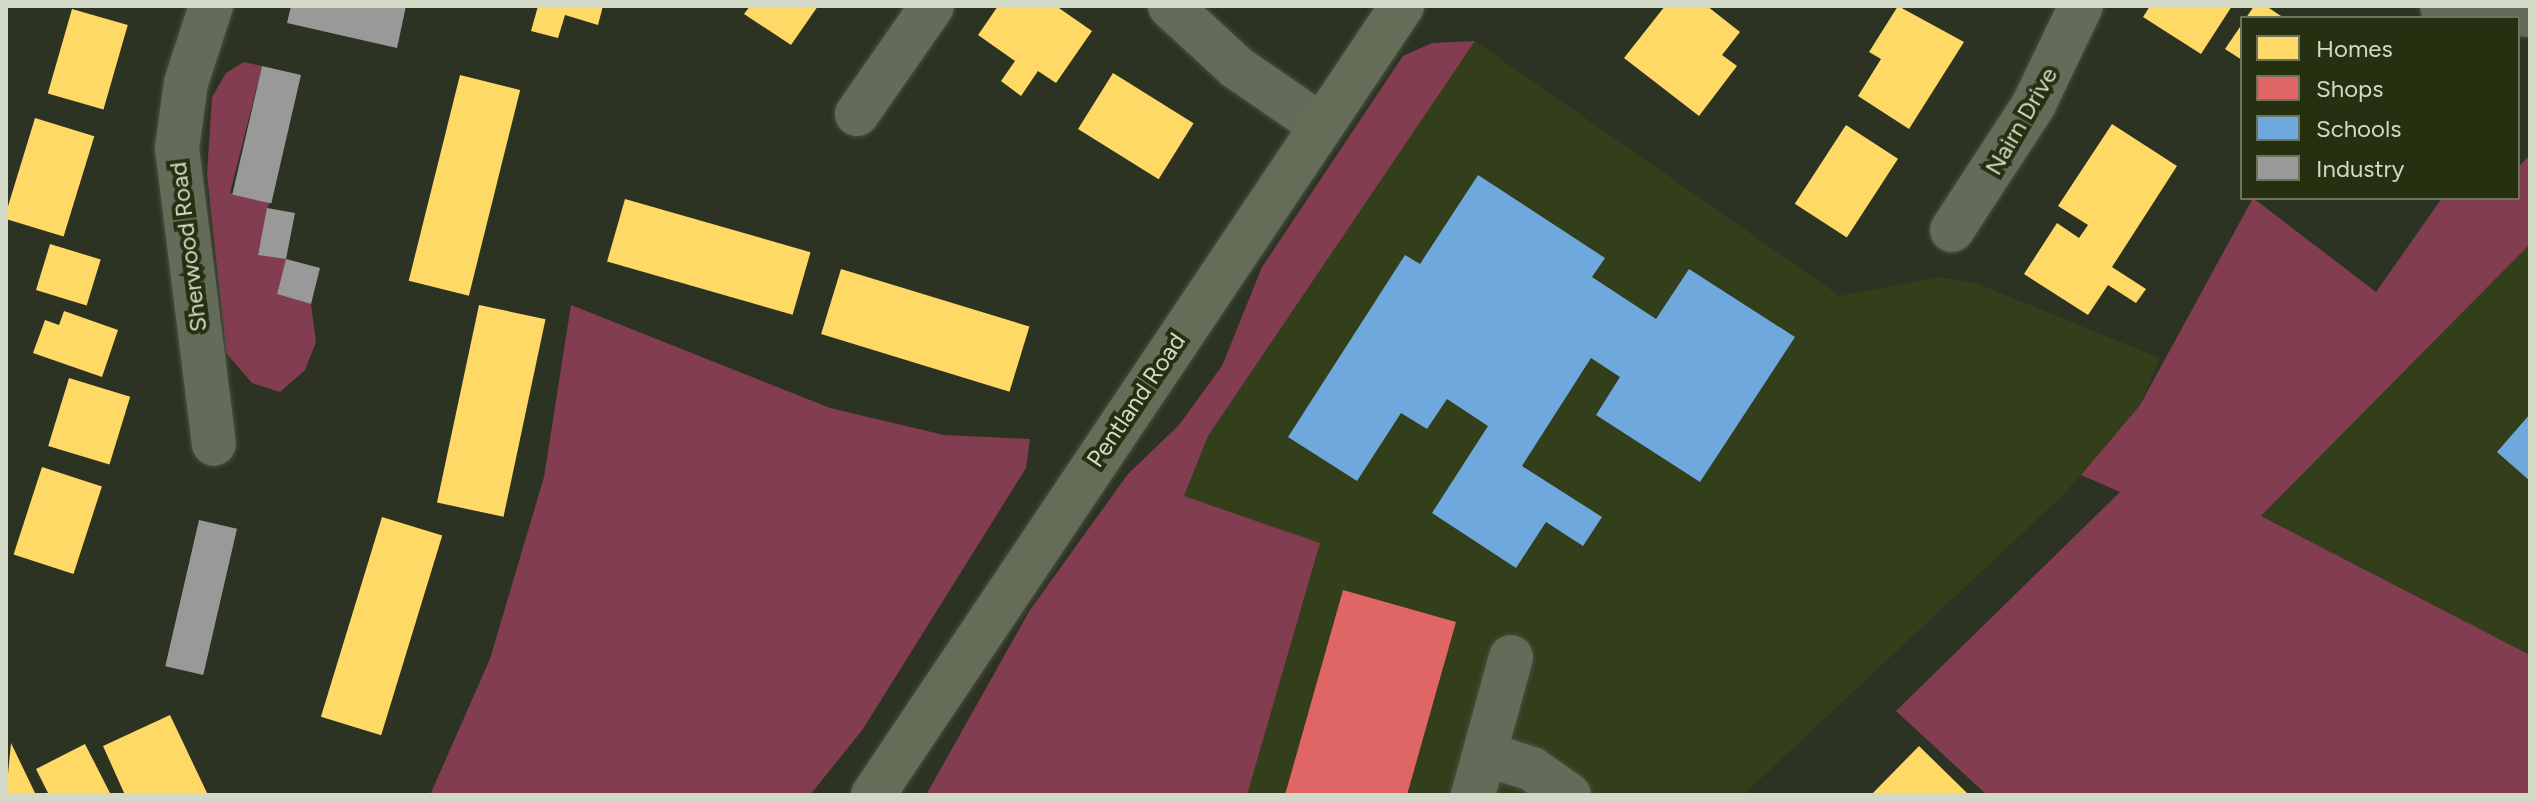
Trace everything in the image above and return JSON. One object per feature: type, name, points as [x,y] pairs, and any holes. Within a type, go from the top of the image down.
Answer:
[{"type":"street","name":"Sherwood Road","points":[[211,6],[186,83],[177,148],[214,444]]},
{"type":"street","points":[[857,114],[932,6]]},
{"type":"street","points":[[1170,6],[1236,67],[1320,125]]},
{"type":"street","name":"Pentland Road","points":[[873,795],[1402,6]]},
{"type":"street","name":"Nairn Drive","points":[[1952,230],[2034,104],[2081,6]]},
{"type":"street","points":[[2442,6],[2530,15]]},
{"type":"street","points":[[1473,795],[1511,657]]},
{"type":"street","points":[[1485,754],[1532,769],[1569,795]]},
{"type":"shaded area","points":[[1475,41],[1840,296],[1940,277],[1978,284],[2160,358],[2140,405],[2064,494],[1743,795],[1247,795],[1320,543],[1184,496],[1208,436]]},
{"type":"shaded area","points":[[1475,41],[1208,436],[1184,496],[1320,543],[1247,795],[926,795],[1030,610],[1128,474],[1179,425],[1222,366],[1262,267],[1403,56],[1432,43]]},
{"type":"shaded area","points":[[244,62],[262,66],[230,193],[269,203],[258,254],[286,259],[277,294],[311,304],[316,342],[305,370],[280,392],[252,383],[226,353],[207,174],[212,97],[226,73]]},
{"type":"shaded area","points":[[2530,155],[2530,244],[2261,516],[2530,655],[2530,795],[1987,795],[1896,711],[2120,492],[2081,475],[2140,405],[2252,200],[2376,292],[2441,200],[2520,200],[2520,165]]},
{"type":"shaded area","points":[[2530,244],[2530,655],[2261,516]]},
{"type":"shaded area","points":[[571,305],[830,408],[944,435],[1030,439],[1026,468],[863,729],[810,795],[430,795],[490,659],[544,477]]},
{"type":"building: Homes","points":[[538,6],[603,6],[598,25],[565,15],[558,38],[531,31]]},
{"type":"building: Homes","points":[[750,6],[818,6],[791,45],[744,14]]},
{"type":"building: Homes","points":[[998,6],[1056,6],[1092,31],[1056,83],[1038,71],[1021,96],[1001,81],[1015,61],[978,35]]},
{"type":"building: Homes","points":[[1665,6],[1707,6],[1740,32],[1722,55],[1737,66],[1699,116],[1624,58]]},
{"type":"building: Homes","points":[[1898,6],[1964,42],[1909,129],[1858,96],[1881,59],[1869,52]]},
{"type":"building: Homes","points":[[2150,6],[2232,6],[2201,54],[2143,17]]},
{"type":"building: Homes","points":[[2254,6],[2266,6],[2281,16],[2247,16]]},
{"type":"building: Homes","points":[[72,9],[128,25],[103,110],[48,94]]},
{"type":"building: Homes","points":[[2240,27],[2240,59],[2225,49]]},
{"type":"building: Homes","points":[[1113,73],[1194,123],[1159,179],[1078,129]]},
{"type":"building: Homes","points":[[460,75],[520,90],[469,296],[409,281]]},
{"type":"building: Homes","points":[[35,118],[94,136],[64,237],[6,219]]},
{"type":"building: Homes","points":[[2112,124],[2177,166],[2112,267],[2146,289],[2136,303],[2108,285],[2088,315],[2024,274],[2057,223],[2079,238],[2088,225],[2058,206]]},
{"type":"building: Homes","points":[[1846,125],[1898,159],[1847,238],[1795,204]]},
{"type":"building: Homes","points":[[625,199],[811,252],[793,315],[607,261]]},
{"type":"building: Homes","points":[[50,244],[101,259],[87,305],[36,290]]},
{"type":"building: Homes","points":[[841,269],[1029,327],[1010,392],[821,334]]},
{"type":"building: Homes","points":[[479,305],[546,319],[504,517],[437,503]]},
{"type":"building: Homes","points":[[64,311],[118,330],[102,377],[33,353],[45,320],[59,325]]},
{"type":"building: Homes","points":[[69,378],[130,397],[109,465],[48,446]]},
{"type":"building: Homes","points":[[42,467],[102,486],[73,574],[14,554]]},
{"type":"building: Homes","points":[[382,517],[442,535],[381,735],[321,717]]},
{"type":"building: Homes","points":[[170,715],[208,795],[125,795],[103,746]]},
{"type":"building: Homes","points":[[11,743],[36,795],[6,795]]},
{"type":"building: Homes","points":[[85,744],[111,795],[49,795],[36,769]]},
{"type":"building: Homes","points":[[1919,746],[1967,793],[1871,795]]},
{"type":"building: Shops","points":[[1343,590],[1456,622],[1407,795],[1285,795]]},
{"type":"building: Schools","points":[[1478,175],[1605,258],[1592,277],[1656,319],[1689,269],[1795,337],[1700,482],[1596,415],[1620,377],[1591,358],[1522,466],[1602,517],[1583,546],[1546,522],[1516,568],[1432,513],[1488,426],[1447,399],[1427,429],[1401,413],[1357,481],[1288,437],[1405,255],[1420,264]]},
{"type":"building: Schools","points":[[2530,414],[2530,481],[2497,452]]},
{"type":"building: Industry","points":[[291,6],[406,6],[397,48],[287,23]]},
{"type":"building: Industry","points":[[262,66],[301,75],[271,204],[232,195]]},
{"type":"building: Industry","points":[[267,208],[295,213],[286,259],[258,255]]},
{"type":"building: Industry","points":[[286,259],[320,268],[311,304],[277,294]]},
{"type":"building: Industry","points":[[199,520],[237,529],[203,675],[165,666]]}]
